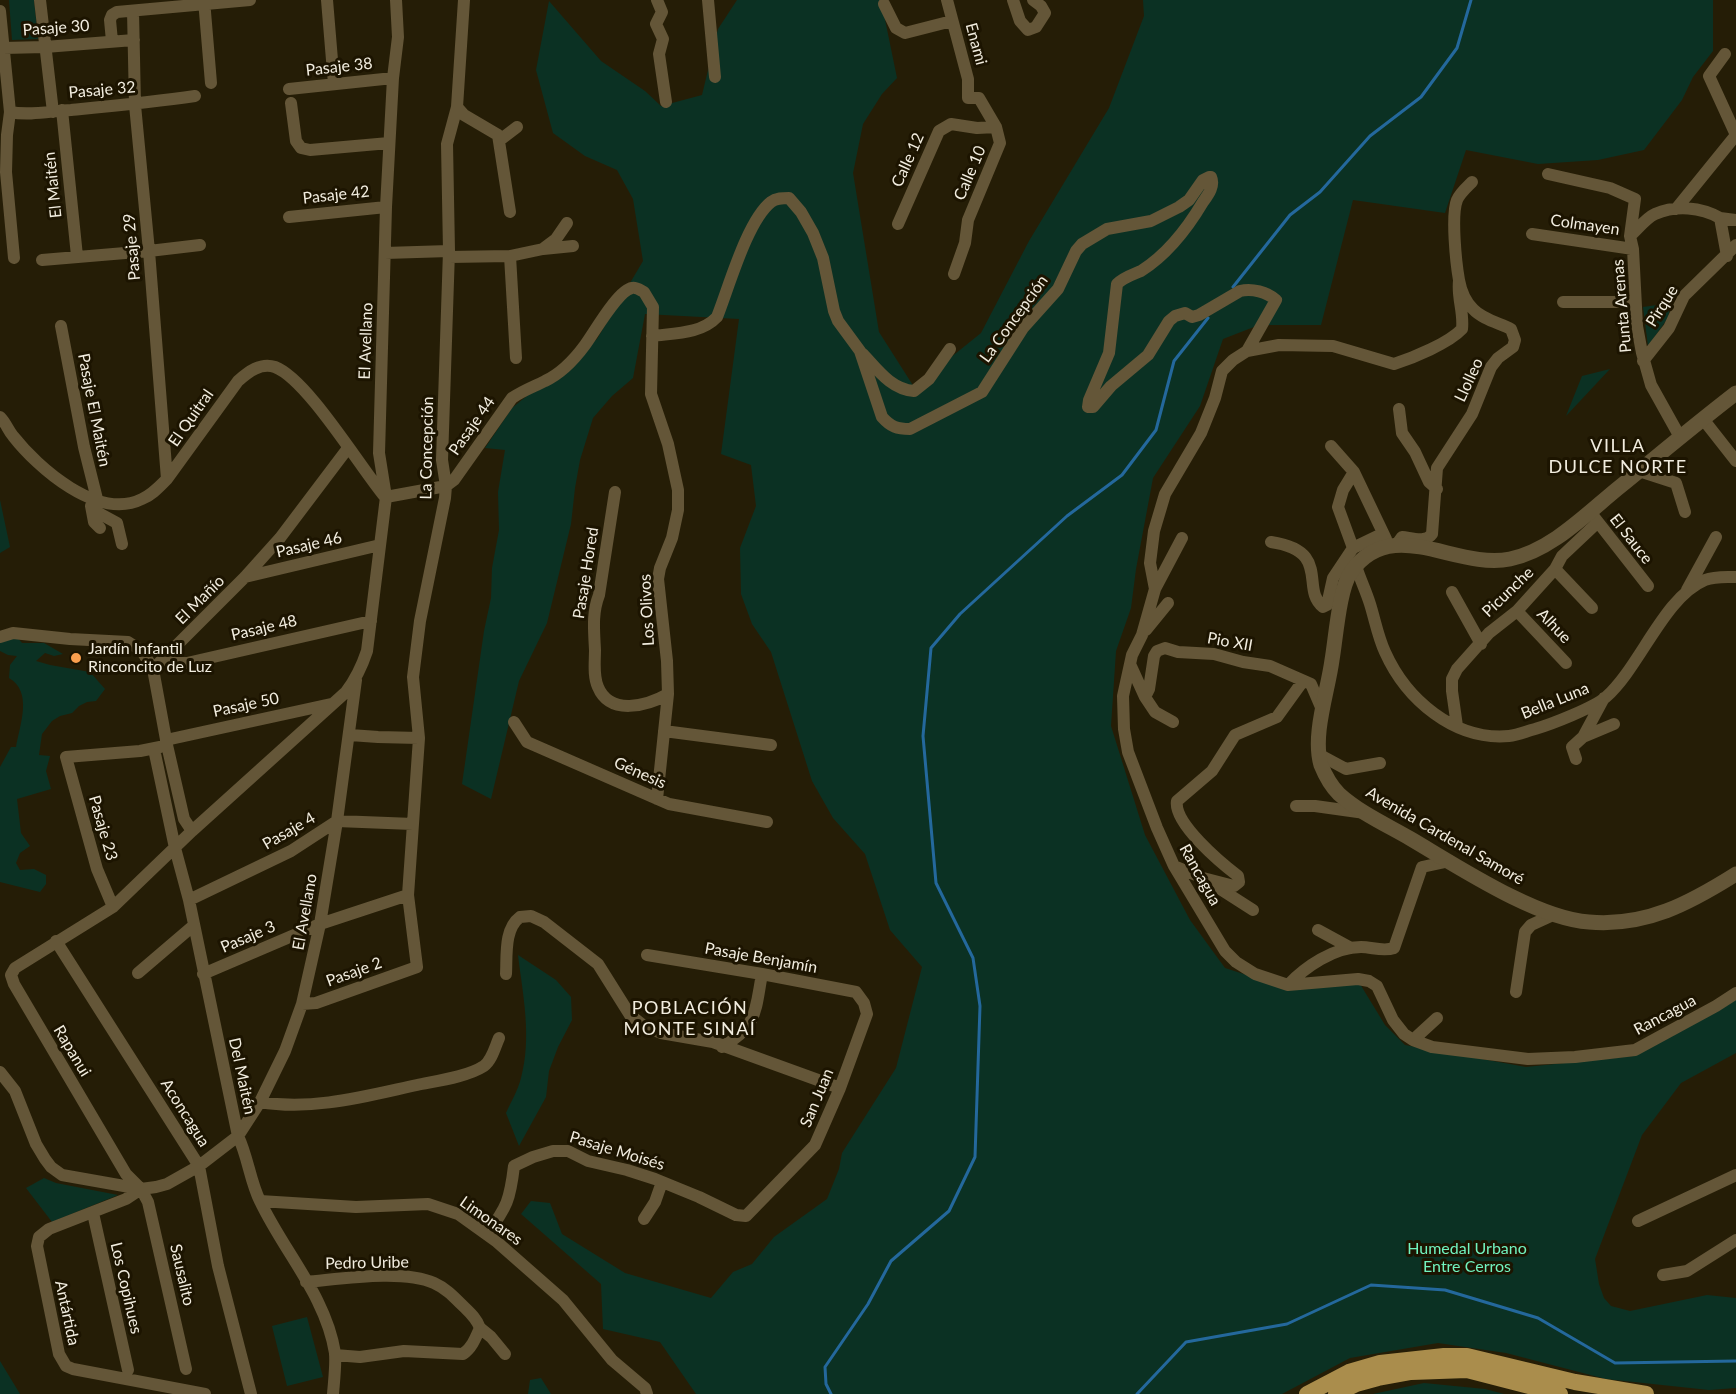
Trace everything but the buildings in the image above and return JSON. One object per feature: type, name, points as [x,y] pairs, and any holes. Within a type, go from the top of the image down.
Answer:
[{"type":"main road","points":[[1307,1394],[1349,1372],[1380,1363],[1444,1356],[1467,1356],[1575,1382],[1646,1394]]},
{"type":"main road","points":[[1336,1394],[1356,1384],[1378,1378],[1411,1372],[1467,1370],[1560,1394]]},
{"type":"street","name":"El Maitén","points":[[40,0],[45,47],[58,111],[77,256]]},
{"type":"street","name":"Pasaje 30","points":[[112,41],[112,15],[117,12],[204,2],[250,0]]},
{"type":"street","points":[[327,0],[334,84]]},
{"type":"street","name":"El Avellano","points":[[141,1189],[167,1184],[199,1166],[238,1136],[261,1102],[285,1051],[302,1004],[320,924],[350,735],[356,679],[367,651],[386,498],[380,453],[386,207],[393,78],[398,36],[396,0]]},
{"type":"street","name":"La Concepción","points":[[417,967],[408,895],[419,738],[413,696],[414,666],[420,621],[446,486],[442,460],[449,254],[447,144],[457,107],[464,0]]},
{"type":"street","points":[[657,0],[662,12],[656,24],[663,39],[659,54],[666,102]]},
{"type":"street","points":[[708,0],[715,77]]},
{"type":"street","name":"Enami","points":[[947,0],[968,79],[968,98]]},
{"type":"street","points":[[1013,0],[1020,21],[1028,30],[1036,27],[1045,13],[1041,6],[1033,0]]},
{"type":"street","points":[[204,2],[211,83]]},
{"type":"street","points":[[884,4],[896,28],[905,33],[952,21]]},
{"type":"street","points":[[0,11],[3,72],[10,112],[6,172],[14,258]]},
{"type":"street","name":"Pasaje 29","points":[[133,11],[135,105],[167,479]]},
{"type":"street","name":"Pasaje 30","points":[[3,48],[134,40]]},
{"type":"street","points":[[1676,209],[1736,135],[1709,76],[1725,54]]},
{"type":"street","name":"Pasaje 38","points":[[289,89],[393,78]]},
{"type":"street","name":"Pasaje 32","points":[[10,112],[20,114],[135,105],[195,96]]},
{"type":"street","name":"Calle 10","points":[[954,274],[965,243],[968,220],[1000,142],[996,127],[979,98],[968,98]]},
{"type":"street","points":[[291,103],[296,141],[301,148],[310,150],[389,143]]},
{"type":"street","points":[[457,107],[464,115],[495,131],[500,140],[510,212]]},
{"type":"street","name":"Calle 12","points":[[898,224],[942,128],[951,124],[977,128],[996,127]]},
{"type":"street","points":[[500,140],[517,127]]},
{"type":"street","points":[[1548,174],[1610,188],[1633,197],[1636,202],[1631,217],[1630,236]]},
{"type":"street","name":"La Concepción","points":[[652,336],[700,329],[709,325],[717,317],[752,228],[769,203],[775,199],[789,198],[801,212],[823,258],[834,311],[838,321],[860,351],[882,417],[898,429],[910,429],[982,392],[1023,328],[1058,289],[1076,251],[1082,244],[1107,229],[1151,221],[1179,207],[1189,200],[1203,180],[1211,177],[1213,181],[1210,190],[1191,223],[1170,249],[1141,270],[1116,284],[1109,353],[1088,407],[1093,407],[1111,386],[1148,355],[1169,321],[1175,316],[1185,313],[1192,317],[1198,315],[1240,291],[1247,290],[1260,292],[1276,300],[1247,351]]},
{"type":"street","points":[[1459,281],[1455,215],[1457,201],[1472,182]]},
{"type":"street","name":"Pasaje 42","points":[[289,217],[386,207]]},
{"type":"street","points":[[1630,236],[1654,215],[1676,209],[1705,210],[1720,218],[1736,220]]},
{"type":"street","points":[[1720,218],[1726,256]]},
{"type":"street","points":[[543,249],[556,239],[567,223]]},
{"type":"street","name":"Colmayen","points":[[1532,234],[1633,249]]},
{"type":"street","name":"Punta Arenas","points":[[1630,236],[1633,249],[1635,302],[1644,360],[1651,385],[1680,437]]},
{"type":"street","points":[[42,260],[200,245]]},
{"type":"street","name":"Pirque","points":[[1644,360],[1669,328],[1684,296],[1736,245]]},
{"type":"street","points":[[385,253],[510,256],[573,246]]},
{"type":"street","points":[[510,256],[516,358]]},
{"type":"street","name":"Llolleo","points":[[1390,541],[1402,537],[1425,540],[1431,536],[1437,489],[1437,468],[1472,414],[1491,367],[1498,358],[1513,347],[1515,340],[1511,329],[1472,308],[1465,298],[1459,281]]},
{"type":"street","name":"Rancagua","points":[[1459,281],[1457,294],[1463,318],[1462,329],[1450,339],[1404,361],[1394,364],[1333,346],[1279,345],[1247,351],[1222,371],[1215,398],[1201,433],[1165,494],[1154,531],[1150,563],[1155,589],[1142,635],[1132,655],[1124,696],[1124,729],[1128,752],[1157,828],[1174,866],[1225,951],[1236,962],[1255,974],[1288,985],[1358,979],[1369,981],[1377,986],[1393,1020],[1404,1034],[1432,1047],[1528,1059],[1575,1057],[1635,1050],[1736,993]]},
{"type":"street","name":"Pasaje 44","points":[[446,486],[463,468],[512,398],[564,369],[577,356],[621,295],[633,288],[644,292],[653,307],[652,336]]},
{"type":"street","points":[[1563,302],[1635,302]]},
{"type":"street","name":"Pasaje El Maitén","points":[[61,326],[84,447],[94,522],[100,528]]},
{"type":"street","name":"Los Olivos","points":[[652,336],[650,389],[668,444],[678,490],[678,510],[672,538],[658,579],[667,661],[668,694],[657,799]]},
{"type":"street","points":[[860,351],[891,383],[905,390],[914,391],[929,379],[950,349]]},
{"type":"street","name":"El Quitral","points":[[0,417],[13,436],[44,469],[75,492],[92,502],[120,504],[140,500],[155,491],[167,479],[238,381],[251,370],[273,366],[299,386],[329,421],[386,498]]},
{"type":"street","points":[[1271,542],[1302,553],[1313,572],[1318,603],[1323,607],[1328,605],[1333,578],[1353,548],[1390,541],[1472,560],[1507,560],[1525,555],[1594,517],[1639,471],[1736,393]]},
{"type":"street","points":[[1399,410],[1402,433],[1415,452],[1429,482],[1437,489]]},
{"type":"street","points":[[1703,419],[1736,461]]},
{"type":"street","points":[[1331,446],[1354,472],[1390,541]]},
{"type":"street","name":"El Mañío","points":[[153,669],[245,577],[280,538],[348,448]]},
{"type":"street","points":[[1639,471],[1676,483],[1685,512]]},
{"type":"street","points":[[1353,548],[1338,507],[1343,490],[1354,472]]},
{"type":"street","points":[[386,498],[446,486]]},
{"type":"street","name":"Pasaje Hored","points":[[615,492],[599,595],[594,609],[597,685],[604,697],[621,705],[644,705],[668,694]]},
{"type":"street","points":[[92,502],[117,523],[122,544]]},
{"type":"street","name":"Picunche","points":[[1452,592],[1481,644],[1489,633],[1517,611],[1555,569],[1562,556],[1594,517]]},
{"type":"street","name":"El Sauce","points":[[1594,517],[1648,586]]},
{"type":"street","points":[[1686,591],[1716,537]]},
{"type":"street","points":[[1155,589],[1182,538]]},
{"type":"street","points":[[1356,566],[1369,554],[1390,541]]},
{"type":"street","name":"Pasaje 46","points":[[245,577],[380,545]]},
{"type":"street","name":"Bella Luna","points":[[1356,566],[1385,652],[1399,678],[1418,702],[1443,720],[1492,736],[1510,736],[1539,727],[1605,698],[1686,591],[1705,580],[1717,577],[1736,577]]},
{"type":"street","name":"Avenida Cardenal Samoré","points":[[1356,566],[1348,576],[1340,609],[1318,739],[1322,766],[1339,794],[1366,814],[1525,902],[1556,914],[1594,923],[1632,920],[1668,912],[1736,874]]},
{"type":"street","points":[[1555,569],[1592,608]]},
{"type":"street","points":[[1142,635],[1168,603]]},
{"type":"street","name":"Alhue","points":[[1517,611],[1566,663]]},
{"type":"street","name":"Pasaje 48","points":[[164,660],[187,663],[371,621]]},
{"type":"street","points":[[0,638],[13,633],[128,642],[142,651],[153,669]]},
{"type":"street","points":[[1457,726],[1452,679],[1465,659],[1481,644]]},
{"type":"street","name":"Pio XII","points":[[1145,697],[1149,689],[1157,651],[1165,648],[1178,652],[1214,654],[1270,666],[1311,684],[1323,713]]},
{"type":"street","points":[[1130,664],[1145,697],[1155,712],[1173,722]]},
{"type":"street","name":"Del Maitén","points":[[153,669],[175,848],[189,900],[238,1136],[260,1201],[322,1310],[330,1331],[335,1355],[333,1394]]},
{"type":"street","name":"El Avellano","points":[[113,907],[192,831],[334,703],[356,679]]},
{"type":"street","points":[[1174,866],[1203,878],[1234,886],[1239,882],[1239,879],[1207,852],[1177,811],[1176,804],[1179,798],[1212,771],[1235,735],[1277,717],[1303,681]]},
{"type":"street","points":[[1576,759],[1572,747],[1582,737],[1605,698]]},
{"type":"street","name":"Pasaje 50","points":[[66,757],[162,745],[334,703]]},
{"type":"street","name":"Génesis","points":[[514,722],[527,742],[669,804],[767,822]]},
{"type":"street","points":[[1582,737],[1614,724]]},
{"type":"street","points":[[664,731],[771,745]]},
{"type":"street","points":[[350,735],[419,738]]},
{"type":"street","name":"Del Maitén","points":[[162,745],[184,819],[192,831]]},
{"type":"street","points":[[1320,755],[1346,769],[1380,763]]},
{"type":"street","name":"Pasaje 23","points":[[66,757],[97,869],[113,907]]},
{"type":"street","points":[[1296,806],[1315,806],[1366,814]]},
{"type":"street","name":"Pasaje 4","points":[[189,900],[291,851],[337,821],[413,824]]},
{"type":"street","points":[[1288,985],[1302,970],[1322,958],[1351,948],[1388,950],[1394,948],[1422,867],[1450,861]]},
{"type":"street","points":[[1203,878],[1253,910]]},
{"type":"street","name":"Pasaje 3","points":[[203,974],[320,924],[408,895]]},
{"type":"street","name":"Rapanui","points":[[113,907],[15,968],[11,975],[14,984],[126,1173],[141,1189]]},
{"type":"street","points":[[1516,992],[1527,928],[1556,914]]},
{"type":"street","points":[[506,974],[511,928],[520,917],[531,916],[544,922],[598,964],[630,1015],[640,1024],[661,1033],[703,1040],[840,1088]]},
{"type":"street","points":[[138,973],[193,926]]},
{"type":"street","points":[[1318,930],[1351,948]]},
{"type":"street","name":"Aconcagua","points":[[56,941],[199,1166],[218,1266],[251,1394]]},
{"type":"street","name":"Pasaje Benjamín","points":[[646,955],[856,992],[864,1003]]},
{"type":"street","name":"Pasaje 2","points":[[302,1004],[316,1003],[417,967]]},
{"type":"street","points":[[722,1047],[743,1032],[754,1018],[762,974]]},
{"type":"street","name":"San Juan","points":[[746,1216],[815,1145],[840,1088],[867,1014],[864,1003]]},
{"type":"street","points":[[1413,1040],[1437,1018]]},
{"type":"street","points":[[261,1102],[276,1105],[325,1104],[452,1077],[485,1065],[490,1060],[499,1038]]},
{"type":"street","points":[[0,1072],[15,1091],[36,1144],[56,1171],[62,1175],[141,1189]]},
{"type":"street","name":"Pasaje Moisés","points":[[487,1234],[511,1195],[514,1167],[533,1156],[553,1151],[568,1151],[588,1161],[627,1170],[662,1182],[736,1215],[746,1216]]},
{"type":"street","points":[[1638,1221],[1736,1175]]},
{"type":"street","points":[[644,1219],[655,1202],[662,1182]]},
{"type":"street","name":"Antártida","points":[[141,1189],[126,1199],[49,1229],[43,1232],[37,1241],[52,1329],[61,1360],[73,1369],[205,1394]]},
{"type":"street","name":"Sausalito","points":[[141,1189],[148,1202],[186,1369]]},
{"type":"street","name":"Limonares","points":[[260,1201],[356,1207],[428,1204],[458,1214],[487,1234],[563,1300],[612,1360],[645,1388],[647,1394]]},
{"type":"street","name":"Los Copihues","points":[[93,1213],[128,1370]]},
{"type":"street","points":[[1663,1275],[1687,1271],[1736,1240]]},
{"type":"street","name":"Pedro Uribe","points":[[306,1282],[396,1277],[423,1280],[440,1286],[474,1316],[480,1328],[491,1337],[504,1354]]},
{"type":"street","points":[[335,1355],[360,1357],[404,1351],[463,1354],[476,1339],[480,1328]]},
{"type":"green space","points":[[9,0],[34,0],[38,39],[12,40]]},
{"type":"green space","name":"Humedal Urbano Entre Cerros","points":[[737,0],[881,0],[897,78],[882,94],[863,124],[853,173],[879,332],[914,387],[981,333],[1029,241],[1109,108],[1144,16],[1143,0],[1713,0],[1713,51],[1693,77],[1682,100],[1644,150],[1598,160],[1538,164],[1466,150],[1445,213],[1353,200],[1321,325],[1259,325],[1223,339],[1200,406],[1153,478],[1131,608],[1116,651],[1111,726],[1145,835],[1190,920],[1225,968],[1284,987],[1360,984],[1385,1025],[1405,1045],[1526,1067],[1634,1056],[1736,995],[1736,1053],[1681,1083],[1642,1135],[1595,1259],[1599,1284],[1604,1298],[1611,1306],[1630,1311],[1707,1295],[1736,1298],[1736,1388],[1709,1390],[1606,1379],[1506,1353],[1438,1343],[1350,1358],[1282,1394],[696,1394],[660,1342],[603,1329],[601,1284],[521,1214],[531,1201],[550,1203],[562,1234],[625,1273],[711,1298],[733,1272],[752,1264],[774,1237],[827,1199],[839,1169],[842,1153],[896,1068],[922,967],[890,930],[865,854],[833,818],[812,781],[771,652],[752,624],[741,594],[740,548],[756,506],[751,465],[721,454],[739,319],[645,314],[633,378],[612,396],[593,418],[580,460],[571,524],[547,623],[519,681],[491,799],[462,784],[484,631],[491,598],[492,568],[499,530],[498,492],[505,450],[485,448],[512,408],[555,373],[556,375],[597,339],[643,261],[633,199],[617,170],[585,156],[553,133],[536,70],[549,1],[601,61],[645,91],[661,106],[702,95],[718,29]]},
{"type":"green space","points":[[1671,303],[1668,318],[1648,346],[1643,307]]},
{"type":"green space","points":[[1610,369],[1566,416],[1582,376]]},
{"type":"green space","points":[[0,500],[10,547],[0,553]]},
{"type":"green space","points":[[16,636],[22,643],[44,643],[63,654],[54,656],[45,653],[36,661],[90,672],[105,689],[96,701],[87,702],[72,713],[52,721],[42,734],[39,755],[50,756],[46,771],[51,789],[17,799],[21,833],[30,846],[20,853],[16,863],[20,870],[34,869],[46,875],[46,884],[40,892],[0,882],[0,767],[11,747],[16,747],[22,719],[23,700],[21,691],[9,678],[10,665],[17,656],[0,651],[0,638]]},
{"type":"green space","points":[[518,955],[556,980],[571,997],[572,1020],[549,1071],[546,1097],[519,1146],[506,1113],[520,1082],[526,1047],[526,1016]]},
{"type":"green space","points":[[44,1178],[56,1183],[118,1195],[52,1222],[26,1188]]},
{"type":"green space","points":[[307,1317],[323,1377],[287,1386],[272,1326]]},
{"type":"green space","points":[[0,1361],[20,1394],[0,1394]]},
{"type":"green space","points":[[541,1378],[551,1394],[528,1394],[530,1380]]},
{"type":"green space","points":[[1424,1383],[1485,1389],[1504,1394],[1373,1394]]},
{"type":"waterway","points":[[1233,287],[1290,215],[1320,192],[1370,136],[1421,97],[1457,48],[1471,0]]},
{"type":"waterway","points":[[831,1394],[826,1384],[825,1367],[868,1304],[891,1261],[949,1211],[975,1157],[980,1006],[973,958],[936,883],[923,736],[931,648],[960,614],[1067,516],[1122,475],[1156,430],[1174,361],[1208,318]]},
{"type":"waterway","points":[[1137,1394],[1186,1342],[1287,1324],[1371,1285],[1445,1290],[1538,1318],[1615,1363],[1736,1361]]},
{"type":"place","name":"Jardín Infantil Rinconcito de Luz","points":[[76,658]]},
{"type":"district","name":"VILLA DULCE NORTE","points":[[1618,456]]},
{"type":"district","name":"POBLACIÓN MONTE SINAÍ","points":[[690,1018]]}]
